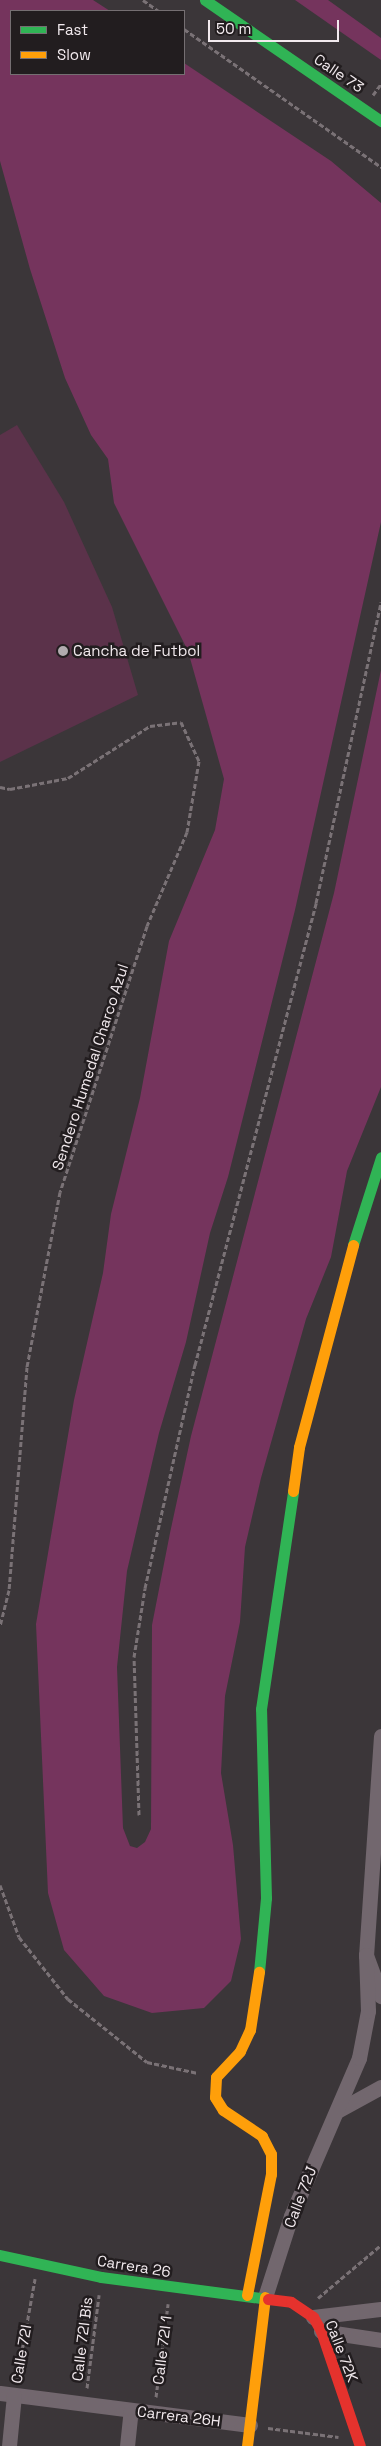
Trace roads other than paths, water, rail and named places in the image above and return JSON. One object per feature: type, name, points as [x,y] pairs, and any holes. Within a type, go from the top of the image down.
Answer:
[{"type":"street","name":"Calle 73","points":[[205,0],[381,121]]},
{"type":"street","points":[[247,2295],[271,2174],[272,2154],[262,2136],[223,2110],[214,2097],[216,2077],[240,2051],[250,2030],[263,1943],[266,1898],[260,1709],[299,1447],[364,1205],[381,1157]]},
{"type":"street","name":"Calle 72J","points":[[247,2446],[265,2296],[291,2216],[339,2110],[359,2058],[368,2011],[366,1955],[381,1736]]},
{"type":"street","points":[[366,1955],[381,1996]]},
{"type":"street","points":[[339,2110],[381,2087]]},
{"type":"street","name":"Carrera 26","points":[[0,2255],[101,2277],[170,2288],[265,2296]]},
{"type":"street","name":"Calle 72K","points":[[265,2296],[291,2302],[309,2314],[321,2330],[359,2443]]},
{"type":"street","points":[[309,2314],[381,2309]]},
{"type":"street","points":[[321,2330],[381,2340]]},
{"type":"street","name":"Carrera 26H","points":[[7,2394],[250,2425]]},
{"type":"street","name":"Calle 72I","points":[[7,2394],[9,2446]]},
{"type":"street","points":[[128,2446],[131,2410]]},
{"type":"place","name":"Cancha de Futbol","points":[[63,651]]}]
